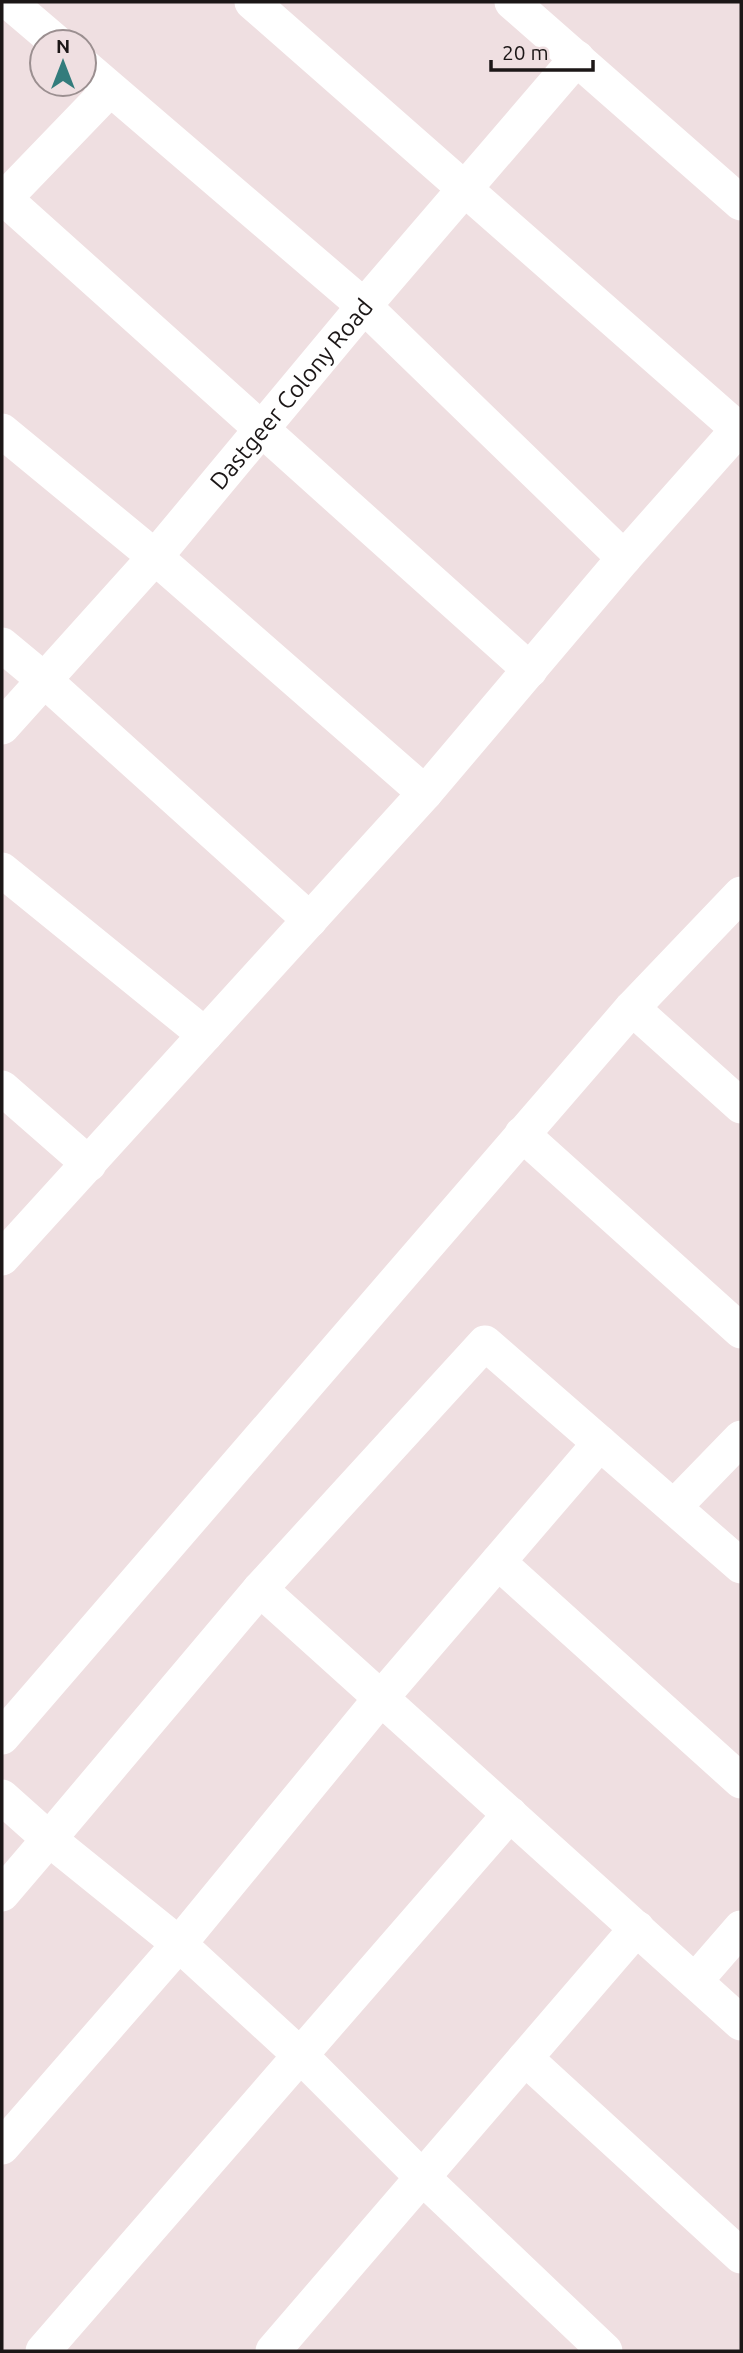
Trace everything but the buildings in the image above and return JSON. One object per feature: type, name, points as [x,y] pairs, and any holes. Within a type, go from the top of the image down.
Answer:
[{"type":"street","points":[[9,2],[40,28]]},
{"type":"street","points":[[2,1258],[425,793],[624,558],[740,428],[251,2]]},
{"type":"street","points":[[512,2],[741,203]]},
{"type":"street","name":"Dastgeer Colony Road","points":[[2,727],[155,557],[364,306],[577,58]]},
{"type":"street","points":[[98,78],[364,306],[624,558]]},
{"type":"street","points":[[110,89],[3,199],[530,670]]},
{"type":"street","points":[[2,431],[155,557],[425,793]]},
{"type":"street","points":[[2,645],[310,920]]},
{"type":"street","points":[[2,870],[205,1035]]},
{"type":"street","points":[[2,1737],[632,1007],[741,894]]},
{"type":"street","points":[[632,1007],[741,1106]]},
{"type":"street","points":[[2,1088],[89,1164]]},
{"type":"street","points":[[522,1134],[741,1331]]},
{"type":"street","points":[[2,1894],[260,1589],[485,1342],[741,1566]]},
{"type":"street","points":[[674,1507],[741,1438]]},
{"type":"street","points":[[2,2147],[178,1944],[381,1698],[600,1443]]},
{"type":"street","points":[[498,1562],[741,1781]]},
{"type":"street","points":[[260,1589],[741,2023]]},
{"type":"street","points":[[2,1797],[49,1839],[178,1944],[300,2056],[422,2177],[605,2351]]},
{"type":"street","points":[[43,2351],[510,1814]]},
{"type":"street","points":[[273,2351],[637,1928]]},
{"type":"street","points":[[695,1981],[741,1928]]},
{"type":"street","points":[[525,2058],[741,2256]]}]
